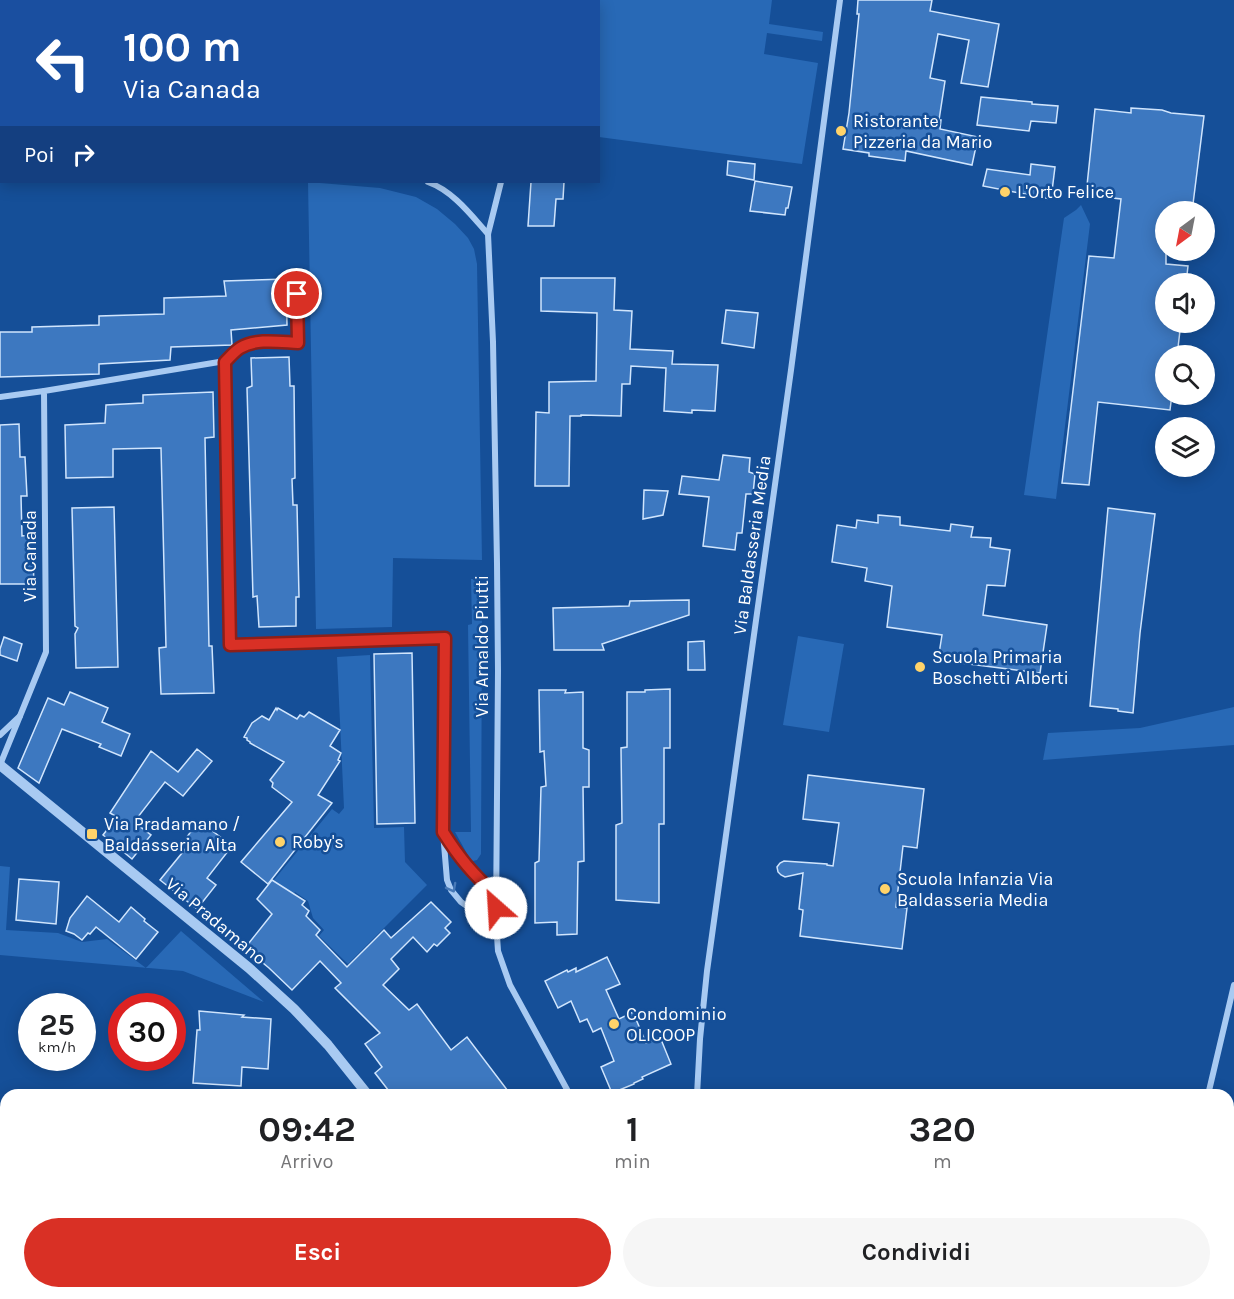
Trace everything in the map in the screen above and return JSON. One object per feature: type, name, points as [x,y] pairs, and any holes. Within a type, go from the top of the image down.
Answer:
[{"type":"street","name":"Via Baldasseria Media","points":[[697,1089],[707,971],[840,0]]},
{"type":"street","points":[[432,183],[459,202],[488,234]]},
{"type":"street","name":"Via Arnaldo Piutti","points":[[501,183],[488,234],[493,342],[497,563],[496,921],[498,951],[510,985],[567,1089]]},
{"type":"street","points":[[0,397],[225,362],[239,348],[261,342],[298,343],[297,294]]},
{"type":"street","points":[[225,362],[230,645],[445,638],[443,832],[447,880],[461,902],[496,921]]},
{"type":"street","name":"Via Canada","points":[[0,765],[46,652],[44,391]]},
{"type":"street","name":"Via Canada","points":[[0,735],[20,716]]},
{"type":"street","name":"Via Pradamano","points":[[0,765],[249,968],[294,1009],[328,1045],[363,1089]]},
{"type":"street","points":[[443,832],[456,854],[496,895]]},
{"type":"street","points":[[1209,1089],[1234,985]]},
{"type":"shaded area","points":[[600,0],[772,0],[769,24],[823,32],[822,41],[767,33],[764,54],[818,63],[802,164],[600,137]]},
{"type":"shaded area","points":[[308,183],[380,188],[416,197],[437,209],[468,238],[474,249],[477,264],[482,560],[393,558],[392,627],[316,629]]},
{"type":"shaded area","points":[[1081,205],[1090,224],[1056,499],[1024,495],[1064,218]]},
{"type":"shaded area","points":[[471,579],[480,579],[482,623],[481,854],[477,860],[473,861],[455,832],[471,832],[468,625],[472,624]]},
{"type":"shaded area","points":[[798,636],[844,644],[829,732],[783,725]]},
{"type":"shaded area","points":[[370,655],[374,828],[404,827],[405,862],[427,885],[348,964],[319,936],[324,930],[313,918],[308,901],[295,892],[278,916],[287,890],[274,880],[332,809],[339,814],[344,808],[337,657]]},
{"type":"shaded area","points":[[1234,707],[1234,745],[1043,760],[1048,733],[1140,728]]},
{"type":"shaded area","points":[[0,866],[10,867],[6,930],[58,933],[82,942],[107,939],[146,968],[0,955]]},
{"type":"shaded area","points":[[181,931],[264,1002],[183,971],[146,968]]},
{"type":"building","points":[[858,0],[932,0],[930,11],[999,24],[988,87],[961,83],[969,40],[938,34],[930,78],[945,81],[939,120],[941,120],[940,129],[978,137],[972,165],[906,151],[905,161],[869,156],[869,153],[843,149],[859,14],[857,14]]},
{"type":"building","points":[[981,97],[1058,106],[1056,123],[1031,121],[1029,131],[977,125]]},
{"type":"building","points":[[1131,108],[1204,116],[1193,201],[1155,201],[1155,261],[1188,266],[1187,273],[1155,273],[1155,333],[1180,333],[1178,345],[1155,345],[1155,405],[1171,405],[1170,410],[1098,402],[1089,485],[1062,483],[1089,256],[1114,258],[1121,199],[1086,195],[1095,109],[1131,113]]},
{"type":"building","points":[[728,161],[755,164],[754,180],[727,175]]},
{"type":"building","points":[[1031,164],[1055,167],[1051,199],[983,186],[987,169],[1030,175]]},
{"type":"building","points":[[755,181],[792,187],[785,215],[750,211]]},
{"type":"building","points":[[531,183],[564,183],[563,199],[556,199],[554,226],[528,226]]},
{"type":"building","points":[[541,278],[615,278],[614,310],[632,311],[630,349],[673,351],[672,364],[718,365],[715,411],[692,410],[692,413],[664,411],[666,368],[631,366],[630,384],[622,384],[621,416],[570,416],[569,486],[535,486],[536,412],[549,413],[549,382],[596,381],[597,313],[541,311]]},
{"type":"building","points":[[286,279],[287,325],[231,330],[232,345],[171,347],[170,360],[99,364],[99,374],[0,377],[0,332],[32,332],[32,327],[99,325],[99,316],[164,314],[164,298],[226,296],[224,281]]},
{"type":"building","points":[[726,310],[758,313],[754,348],[722,343]]},
{"type":"building","points":[[289,357],[290,386],[294,386],[295,478],[292,479],[293,505],[297,505],[299,597],[296,597],[296,626],[259,627],[257,596],[253,597],[247,388],[252,386],[251,358]]},
{"type":"building","points":[[213,392],[214,437],[205,438],[209,646],[212,646],[214,693],[161,694],[159,648],[166,647],[161,448],[113,449],[113,477],[66,478],[65,425],[105,423],[106,405],[143,403],[143,395]]},
{"type":"building","points":[[19,424],[20,457],[25,457],[27,496],[21,496],[22,536],[32,535],[34,584],[0,584],[0,425]]},
{"type":"building","points":[[723,455],[750,458],[749,472],[755,474],[753,494],[746,494],[742,533],[737,533],[735,550],[703,546],[709,497],[679,494],[682,476],[719,480]]},
{"type":"building","points":[[644,490],[668,491],[663,515],[643,519]]},
{"type":"building","points":[[114,507],[118,667],[76,668],[75,634],[78,628],[75,626],[72,508]]},
{"type":"building","points":[[1108,508],[1155,514],[1140,633],[1133,713],[1090,706]]},
{"type":"building","points":[[878,515],[900,517],[900,525],[950,531],[951,524],[973,527],[971,537],[991,538],[990,547],[1010,550],[1005,586],[987,585],[983,615],[1047,625],[1040,673],[938,660],[942,635],[887,627],[892,586],[865,581],[867,568],[832,562],[837,525],[856,528],[857,520],[878,523]]},
{"type":"building","points":[[689,600],[689,615],[602,644],[604,650],[554,650],[553,608],[629,606],[630,601]]},
{"type":"building","points":[[4,637],[22,644],[17,661],[0,655]]},
{"type":"building","points":[[704,641],[705,670],[688,670],[688,642]]},
{"type":"building","points":[[412,653],[415,823],[377,824],[374,654]]},
{"type":"building","points":[[670,689],[670,748],[664,748],[664,824],[659,824],[659,903],[616,900],[616,825],[622,823],[621,748],[627,747],[627,692]]},
{"type":"building","points":[[539,690],[566,690],[565,693],[583,692],[583,748],[589,750],[589,787],[583,787],[584,861],[578,862],[577,934],[557,935],[557,922],[535,923],[535,863],[539,861],[541,787],[546,786],[544,751],[540,752]]},
{"type":"building","points":[[70,692],[108,708],[102,722],[130,734],[121,756],[99,747],[101,744],[62,729],[39,783],[18,768],[48,698],[64,705]]},
{"type":"building","points":[[276,708],[297,719],[300,715],[304,717],[309,712],[340,730],[330,746],[341,753],[338,760],[340,761],[318,795],[332,803],[268,884],[241,862],[292,802],[272,787],[273,783],[270,780],[284,762],[250,743],[244,737],[252,723],[262,716],[269,720]]},
{"type":"building","points":[[197,749],[212,761],[183,796],[165,782],[134,822],[151,835],[132,859],[103,835],[117,817],[110,813],[151,751],[178,772]]},
{"type":"building","points":[[808,775],[924,789],[917,848],[903,846],[896,907],[907,908],[902,949],[800,936],[803,910],[799,909],[803,873],[785,877],[778,872],[777,867],[784,861],[833,866],[839,823],[803,819]]},
{"type":"building","points":[[199,821],[223,839],[221,844],[229,850],[207,878],[216,885],[197,909],[160,880],[191,842],[186,838]]},
{"type":"building","points":[[19,879],[59,882],[56,924],[16,920]]},
{"type":"building","points":[[272,880],[305,901],[302,905],[309,911],[306,916],[320,930],[316,935],[347,967],[384,930],[391,938],[431,902],[451,922],[445,928],[450,933],[427,952],[413,937],[391,959],[399,969],[383,985],[409,1010],[417,1004],[451,1050],[467,1037],[506,1089],[387,1089],[375,1073],[382,1067],[365,1044],[380,1033],[335,988],[341,983],[320,961],[292,990],[245,948],[272,914],[257,899]]},
{"type":"building","points":[[87,896],[119,922],[131,907],[158,932],[136,959],[96,927],[82,940],[66,931],[70,918]]},
{"type":"building","name":"Condominio OLICOOP","points":[[607,957],[620,984],[606,990],[619,1019],[633,1012],[646,1043],[660,1037],[671,1064],[642,1077],[643,1079],[634,1084],[622,1089],[610,1089],[601,1067],[614,1061],[601,1028],[593,1032],[587,1019],[580,1022],[571,1001],[558,1008],[545,981],[567,970],[568,972],[576,968],[576,972]]},
{"type":"building","points":[[199,1011],[271,1019],[268,1069],[242,1067],[241,1086],[193,1083],[197,1030],[200,1030]]},
{"type":"place","name":"Ristorante Pizzeria da Mario","points":[[841,131]]},
{"type":"place","name":"L'Orto Felice","points":[[1005,192]]},
{"type":"place","name":"Scuola Primaria Boschetti Alberti","points":[[920,667]]},
{"type":"place","name":"Via Pradamano / Baldasseria Alta","points":[[92,834]]},
{"type":"place","name":"Roby's","points":[[280,842]]},
{"type":"place","name":"Scuola Infanzia Via Baldasseria Media","points":[[885,889]]},
{"type":"place","name":"Condominio OLICOOP","points":[[614,1024]]},
{"type":"route","points":[[297,294],[298,343],[250,344],[239,348],[225,362],[230,645],[445,638],[443,832],[456,854],[496,895],[496,908]]}]
